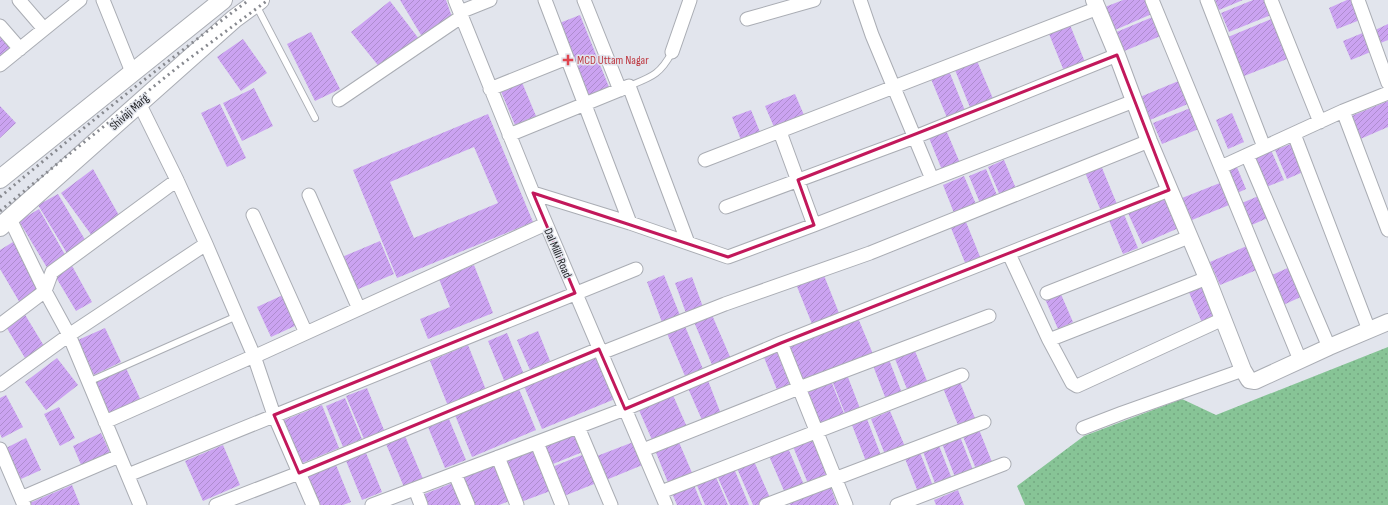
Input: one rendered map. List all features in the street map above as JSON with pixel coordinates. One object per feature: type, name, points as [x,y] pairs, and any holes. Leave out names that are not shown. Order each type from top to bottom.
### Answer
[{"type":"main road","points":[[0,179],[223,0]]},
{"type":"main road","name":"Shivaji Marg","points":[[5,223],[256,1]]},
{"type":"street","points":[[19,0],[44,29]]},
{"type":"street","points":[[103,0],[132,72]]},
{"type":"street","name":"Dal Milli Road","points":[[455,0],[533,193],[543,225],[575,293],[666,505]]},
{"type":"street","points":[[339,100],[461,15],[490,0]]},
{"type":"street","points":[[544,0],[630,224]]},
{"type":"street","points":[[584,0],[625,88],[688,243]]},
{"type":"street","points":[[672,52],[690,0]]},
{"type":"street","points":[[747,19],[814,0]]},
{"type":"street","points":[[860,0],[893,88],[932,180]]},
{"type":"street","points":[[1152,0],[1300,360]]},
{"type":"street","points":[[1208,0],[1264,147]]},
{"type":"street","points":[[1271,0],[1320,122]]},
{"type":"street","points":[[1358,0],[1388,83]]},
{"type":"street","points":[[0,65],[44,29],[72,2]]},
{"type":"street","points":[[706,160],[893,88],[1096,4],[1149,141],[1243,370],[1249,380],[1255,381],[1388,322]]},
{"type":"street","points":[[0,26],[20,49]]},
{"type":"street","points":[[726,207],[914,137],[1117,55]]},
{"type":"street","points":[[490,89],[567,58]]},
{"type":"street","points":[[509,135],[625,88]]},
{"type":"street","points":[[1221,167],[1388,92]]},
{"type":"street","points":[[533,193],[728,257],[932,180],[1134,101]]},
{"type":"street","points":[[139,103],[177,180],[237,316],[257,355],[274,415],[313,505]]},
{"type":"street","points":[[1344,111],[1388,230]]},
{"type":"street","points":[[780,132],[814,225]]},
{"type":"street","points":[[1294,134],[1369,330]]},
{"type":"street","points":[[216,505],[600,351],[725,304],[870,253],[1149,141]]},
{"type":"street","points":[[1248,155],[1329,347]]},
{"type":"street","points":[[0,325],[45,291],[52,272],[177,180]]},
{"type":"street","points":[[372,505],[625,409],[781,343],[1170,190]]},
{"type":"street","points":[[309,195],[359,309]]},
{"type":"street","points":[[253,215],[306,333]]},
{"type":"street","points":[[5,223],[69,335],[140,505]]},
{"type":"street","points":[[105,422],[306,333],[543,225]]},
{"type":"street","points":[[1047,293],[1189,237]]},
{"type":"street","points":[[0,385],[69,335],[206,244]]},
{"type":"street","points":[[1009,254],[1049,340],[1072,383],[1077,386],[1223,319]]},
{"type":"street","points":[[128,475],[636,269]]},
{"type":"street","points":[[1049,340],[1206,278]]},
{"type":"street","points":[[643,450],[799,388],[989,316]]},
{"type":"street","points":[[781,343],[846,505]]},
{"type":"street","points":[[1083,428],[1243,370]]},
{"type":"street","points":[[661,492],[962,375]]},
{"type":"street","points":[[766,505],[984,422]]},
{"type":"street","points":[[578,427],[611,505]]},
{"type":"street","points":[[537,443],[562,505]]},
{"type":"street","points":[[0,448],[23,501],[119,456]]},
{"type":"street","points":[[498,458],[517,505]]},
{"type":"street","points":[[897,505],[1004,464]]},
{"type":"street","points":[[455,474],[468,505]]},
{"type":"street","points":[[414,489],[421,505]]},
{"type":"lane","points":[[256,1],[315,118]]},
{"type":"lane","points":[[625,88],[650,78],[657,73],[672,52]]},
{"type":"lane","points":[[88,382],[237,316]]},
{"type":"highlighted area","points":[[1117,55],[1169,190],[781,343],[625,409],[599,349],[299,473],[274,415],[575,293],[533,193],[728,257],[814,225],[798,180]]},
{"type":"green space","points":[[1388,347],[1388,505],[1025,505],[1017,486],[1084,436],[1182,399],[1216,415]]},
{"type":"building","points":[[400,0],[446,0],[452,17],[421,35]]},
{"type":"building","points":[[1123,0],[1148,0],[1154,13],[1115,30],[1105,7]]},
{"type":"building","points":[[1215,0],[1243,0],[1219,10]]},
{"type":"building","points":[[1253,0],[1265,0],[1271,15],[1229,32],[1221,13]]},
{"type":"building","points":[[1347,0],[1351,0],[1360,20],[1337,29],[1329,8]]},
{"type":"building","points":[[390,1],[419,39],[381,69],[351,32]]},
{"type":"building","points":[[580,15],[609,87],[586,96],[557,24]]},
{"type":"building","points":[[1155,16],[1163,35],[1122,52],[1114,33]]},
{"type":"building","points":[[1276,17],[1292,57],[1244,76],[1228,37]]},
{"type":"building","points":[[1068,20],[1087,67],[1066,76],[1047,29]]},
{"type":"building","points":[[1388,24],[1388,40],[1378,44],[1373,31]]},
{"type":"building","points":[[311,32],[340,89],[315,101],[287,44]]},
{"type":"building","points":[[1365,32],[1373,51],[1351,60],[1343,41]]},
{"type":"building","points":[[0,33],[13,48],[0,60]]},
{"type":"building","points":[[243,39],[267,73],[241,91],[217,57]]},
{"type":"building","points":[[977,61],[994,101],[971,110],[955,70]]},
{"type":"building","points":[[949,71],[966,113],[948,120],[931,79]]},
{"type":"building","points":[[521,80],[536,116],[515,125],[500,89]]},
{"type":"building","points":[[1181,80],[1190,103],[1150,120],[1140,97]]},
{"type":"building","points":[[254,88],[273,126],[242,141],[223,103]]},
{"type":"building","points":[[795,94],[804,115],[774,127],[765,106]]},
{"type":"building","points":[[1388,101],[1388,127],[1358,140],[1349,117]]},
{"type":"building","points":[[220,104],[246,158],[227,167],[201,113]]},
{"type":"building","points":[[0,106],[16,123],[0,138]]},
{"type":"building","points":[[1193,107],[1201,128],[1162,144],[1153,123]]},
{"type":"building","points":[[751,110],[762,137],[743,145],[732,117]]},
{"type":"building","points":[[1232,113],[1244,142],[1228,149],[1216,120]]},
{"type":"building","points":[[488,114],[533,222],[397,278],[353,170]],"holes":[[[474,147],[498,203],[414,238],[390,182]]]},
{"type":"building","points":[[946,130],[960,163],[942,170],[929,138]]},
{"type":"building","points":[[1291,144],[1303,172],[1287,179],[1275,150]]},
{"type":"building","points":[[1271,150],[1284,180],[1266,187],[1254,157]]},
{"type":"building","points":[[1004,160],[1017,191],[1001,198],[988,167]]},
{"type":"building","points":[[1100,163],[1119,209],[1103,216],[1084,170]]},
{"type":"building","points":[[1236,165],[1246,189],[1235,194],[1224,169]]},
{"type":"building","points":[[93,169],[121,219],[95,240],[61,193]]},
{"type":"building","points":[[986,169],[999,200],[982,208],[969,176]]},
{"type":"building","points":[[964,176],[978,209],[956,218],[943,185]]},
{"type":"building","points":[[1225,181],[1234,203],[1192,220],[1182,198]]},
{"type":"building","points":[[58,194],[87,243],[68,255],[38,205]]},
{"type":"building","points":[[1167,194],[1181,227],[1142,244],[1127,211]]},
{"type":"building","points":[[1261,195],[1270,217],[1247,227],[1237,205]]},
{"type":"building","points":[[39,209],[68,260],[49,271],[19,221]]},
{"type":"building","points":[[1123,212],[1138,248],[1123,254],[1108,218]]},
{"type":"building","points":[[966,222],[983,264],[968,270],[951,228]]},
{"type":"building","points":[[380,241],[394,274],[356,290],[342,257]]},
{"type":"building","points":[[13,242],[42,290],[20,303],[0,269],[0,250]]},
{"type":"building","points":[[1249,245],[1259,269],[1220,285],[1210,262]]},
{"type":"building","points":[[71,264],[92,302],[76,311],[54,274]]},
{"type":"building","points":[[474,265],[493,313],[428,339],[420,319],[450,307],[439,279]]},
{"type":"building","points":[[1292,266],[1305,295],[1281,306],[1268,277]]},
{"type":"building","points":[[823,273],[839,313],[812,324],[796,284]]},
{"type":"building","points":[[664,275],[681,318],[663,325],[647,282]]},
{"type":"building","points":[[692,277],[703,307],[686,313],[675,283]]},
{"type":"building","points":[[1203,284],[1217,319],[1203,325],[1188,290]]},
{"type":"building","points":[[1060,292],[1073,322],[1058,329],[1045,299]]},
{"type":"building","points":[[283,295],[297,325],[271,337],[257,307]]},
{"type":"building","points":[[24,313],[44,346],[25,358],[5,325]]},
{"type":"building","points":[[712,315],[731,359],[713,367],[694,322]]},
{"type":"building","points":[[858,318],[873,354],[804,383],[789,347]]},
{"type":"building","points":[[684,324],[703,369],[685,376],[666,331]]},
{"type":"building","points":[[105,328],[121,362],[94,375],[78,340]]},
{"type":"building","points":[[538,331],[550,361],[530,370],[517,340]]},
{"type":"building","points":[[507,333],[525,377],[506,385],[488,341]]},
{"type":"building","points":[[468,345],[486,390],[448,406],[430,361]]},
{"type":"building","points":[[913,346],[929,386],[909,394],[893,354]]},
{"type":"building","points":[[776,350],[791,387],[778,392],[763,355]]},
{"type":"building","points":[[598,356],[615,399],[542,429],[524,386]]},
{"type":"building","points":[[888,357],[903,396],[887,402],[872,363]]},
{"type":"building","points":[[57,358],[78,385],[46,410],[25,382]]},
{"type":"building","points":[[126,368],[142,403],[108,419],[92,383]]},
{"type":"building","points":[[846,372],[861,411],[846,416],[831,378]]},
{"type":"building","points":[[707,378],[721,414],[702,420],[687,386]]},
{"type":"building","points":[[831,381],[845,416],[819,427],[804,391]]},
{"type":"building","points":[[960,382],[977,423],[960,430],[943,388]]},
{"type":"building","points":[[367,388],[384,430],[364,439],[346,396]]},
{"type":"building","points":[[519,389],[536,430],[472,457],[455,415]]},
{"type":"building","points":[[672,393],[687,427],[653,442],[638,408]]},
{"type":"building","points":[[6,395],[23,427],[2,438],[0,434],[0,398]]},
{"type":"building","points":[[345,398],[362,439],[343,447],[326,406]]},
{"type":"building","points":[[322,405],[339,448],[300,464],[282,421]]},
{"type":"building","points":[[59,407],[75,438],[60,446],[44,414]]},
{"type":"building","points":[[890,411],[906,449],[886,457],[871,419]]},
{"type":"building","points":[[449,419],[466,460],[445,468],[428,427]]},
{"type":"building","points":[[867,419],[882,458],[867,464],[852,425]]},
{"type":"building","points":[[978,427],[992,462],[976,469],[962,434]]},
{"type":"building","points":[[101,433],[111,455],[82,467],[73,446]]},
{"type":"building","points":[[578,433],[585,451],[548,466],[541,448]]},
{"type":"building","points":[[959,434],[973,470],[955,477],[941,441]]},
{"type":"building","points":[[405,436],[423,479],[404,487],[386,444]]},
{"type":"building","points":[[812,437],[828,478],[809,486],[792,444]]},
{"type":"building","points":[[26,438],[41,470],[21,479],[6,448]]},
{"type":"building","points":[[678,440],[693,475],[669,485],[655,450]]},
{"type":"building","points":[[636,441],[645,464],[606,480],[597,456]]},
{"type":"building","points":[[938,443],[952,479],[936,486],[922,449]]},
{"type":"building","points":[[223,445],[240,485],[203,501],[185,461]]},
{"type":"building","points":[[364,448],[382,492],[362,500],[344,456]]},
{"type":"building","points":[[788,448],[804,485],[785,493],[769,456]]},
{"type":"building","points":[[536,449],[553,490],[518,503],[502,462]]},
{"type":"building","points":[[919,450],[933,486],[918,492],[904,456]]},
{"type":"building","points":[[587,453],[599,482],[564,496],[552,467]]},
{"type":"building","points":[[753,459],[771,500],[760,505],[753,505],[736,466]]},
{"type":"building","points":[[334,460],[351,502],[343,505],[317,505],[304,472]]},
{"type":"building","points":[[497,464],[512,500],[499,505],[474,505],[463,478]]},
{"type":"building","points":[[733,466],[749,505],[730,505],[716,473]]},
{"type":"building","points":[[715,475],[728,505],[705,505],[696,483]]},
{"type":"building","points":[[455,482],[464,505],[426,505],[422,495]]},
{"type":"building","points":[[72,485],[80,505],[25,505]]},
{"type":"building","points":[[694,485],[702,505],[677,505],[672,493]]},
{"type":"building","points":[[830,485],[837,505],[790,505],[788,500]]},
{"type":"building","points":[[958,490],[964,505],[936,505],[934,500]]},
{"type":"railway","points":[[0,197],[61,146],[249,0]]},
{"type":"railway","points":[[0,211],[178,67],[268,0]]},
{"type":"place","name":"MCD Uttam Nagar","points":[[568,60]]}]
